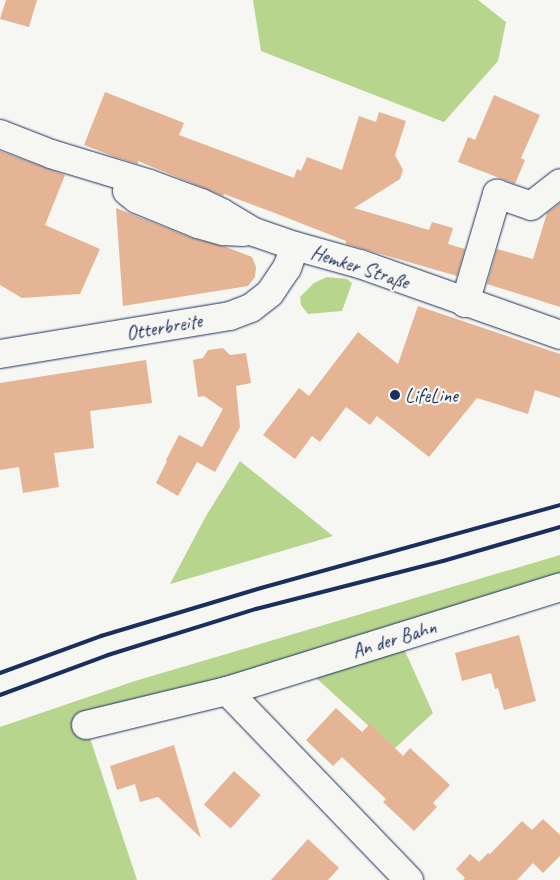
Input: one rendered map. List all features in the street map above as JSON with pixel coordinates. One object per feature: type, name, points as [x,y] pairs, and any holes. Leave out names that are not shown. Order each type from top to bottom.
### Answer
[{"type":"street","name":"Hemker Straße","points":[[0,115],[31,127],[69,160]]},
{"type":"street","name":"Hemker Straße","points":[[0,134],[69,160],[150,184],[201,203],[222,212],[254,232],[295,246],[360,264],[465,303],[560,335]]},
{"type":"street","points":[[465,303],[497,194],[531,206],[560,183]]},
{"type":"street","name":"Otterbreite","points":[[0,354],[230,316],[251,308],[270,293],[287,268],[295,246]]},
{"type":"street","name":"An der Bahn","points":[[86,725],[227,691],[560,587]]},
{"type":"street","points":[[227,691],[405,879]]},
{"type":"green space","points":[[253,0],[478,0],[506,22],[498,61],[444,122],[261,51]]},
{"type":"green space","points":[[327,277],[347,279],[352,283],[342,311],[308,314],[301,305],[300,297],[314,283]]},
{"type":"green space","points":[[240,461],[333,536],[170,584],[206,516]]},
{"type":"green space","points":[[560,555],[560,587],[399,638],[433,713],[394,749],[304,667],[86,726],[137,880],[0,880],[0,727],[135,681]]},
{"type":"building","points":[[6,0],[37,0],[29,27],[0,19]]},
{"type":"building","points":[[105,92],[184,123],[179,135],[294,178],[297,169],[301,171],[307,157],[342,170],[359,116],[376,122],[379,112],[406,121],[395,155],[403,170],[400,179],[354,208],[429,230],[432,222],[453,228],[448,244],[465,249],[457,276],[346,244],[346,241],[224,194],[223,196],[138,161],[138,164],[84,145]]},
{"type":"building","points":[[494,95],[540,115],[521,158],[525,160],[515,184],[458,162],[468,137],[475,140]]},
{"type":"building","points":[[0,151],[65,175],[45,225],[100,249],[80,294],[22,298],[0,285]]},
{"type":"building","points":[[560,203],[560,307],[487,284],[497,249],[533,259],[547,213]]},
{"type":"building","points":[[116,208],[192,238],[226,247],[252,257],[256,267],[255,277],[248,286],[123,306]]},
{"type":"building","points":[[418,306],[560,354],[560,398],[535,390],[528,414],[477,398],[429,457],[377,416],[370,425],[346,407],[320,442],[312,436],[295,459],[263,435],[299,388],[309,396],[358,332],[398,364]]},
{"type":"building","points":[[223,348],[230,355],[246,353],[251,383],[236,386],[240,427],[215,472],[197,462],[178,496],[156,483],[166,460],[179,435],[202,447],[223,409],[204,396],[198,397],[193,360],[203,358],[208,350]]},
{"type":"building","points":[[146,360],[152,403],[90,411],[94,448],[54,453],[59,487],[23,493],[19,467],[0,470],[0,383]]},
{"type":"building","points":[[519,635],[536,701],[504,710],[498,688],[495,689],[491,673],[462,681],[455,653]]},
{"type":"building","points":[[336,708],[362,732],[370,724],[403,756],[410,748],[450,785],[433,803],[437,807],[414,831],[383,802],[386,799],[342,757],[333,766],[306,740]]},
{"type":"building","points":[[174,745],[201,838],[158,797],[140,802],[135,784],[117,790],[110,766]]},
{"type":"building","points":[[234,771],[261,795],[231,829],[204,804]]},
{"type":"building","points":[[543,819],[560,835],[560,856],[543,873],[533,863],[517,880],[463,880],[465,878],[456,869],[470,854],[479,862],[488,853],[490,854],[522,821],[532,830]]},
{"type":"building","points":[[308,839],[339,868],[328,880],[271,880]]},
{"type":"railway","points":[[0,673],[101,636],[261,588],[560,505]]},
{"type":"railway","points":[[0,695],[108,655],[256,609],[443,561],[560,527]]},
{"type":"place","name":"LifeLine","points":[[395,395]]}]
